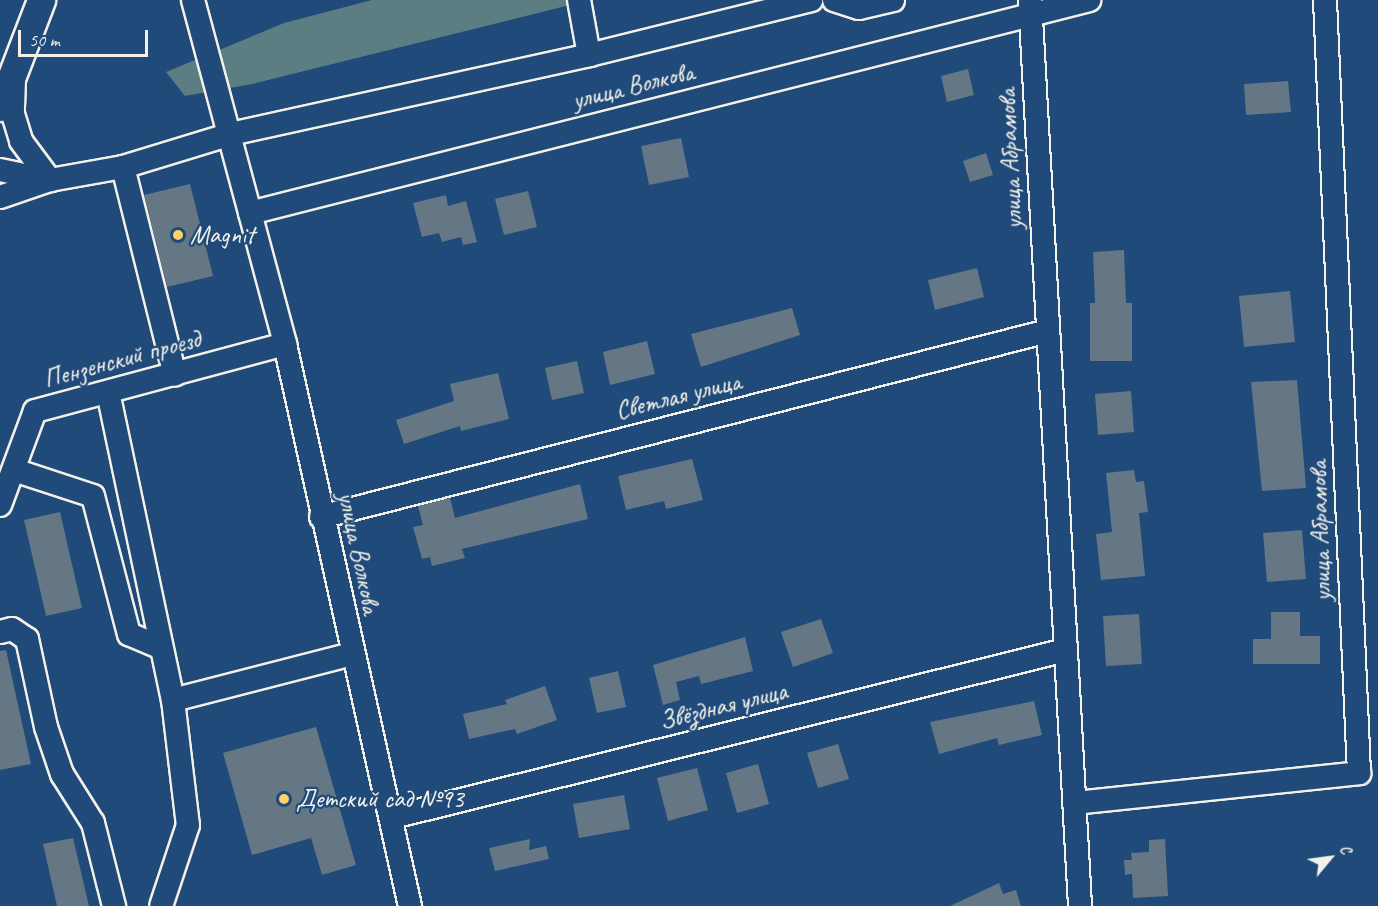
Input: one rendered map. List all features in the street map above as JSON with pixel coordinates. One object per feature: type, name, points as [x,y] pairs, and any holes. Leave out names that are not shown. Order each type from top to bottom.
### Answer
[{"type":"main road","points":[[0,106],[41,0]]},
{"type":"street","name":"улица Волкова","points":[[193,0],[231,134],[285,344],[352,654],[393,817],[410,906]]},
{"type":"street","points":[[579,0],[589,55]]},
{"type":"street","points":[[0,197],[50,180],[123,167],[231,134],[589,55],[811,0]]},
{"type":"street","points":[[834,0],[859,8],[893,0]]},
{"type":"street","points":[[1030,7],[1089,0]]},
{"type":"street","name":"улица Абрамова","points":[[1074,803],[1359,773],[1325,0]]},
{"type":"street","name":"улица Волкова","points":[[250,213],[1030,7]]},
{"type":"street","name":"улица Абрамова","points":[[1030,7],[1080,906]]},
{"type":"street","points":[[14,69],[13,114],[21,141],[50,180]]},
{"type":"street","points":[[123,167],[175,375]]},
{"type":"street","points":[[0,170],[50,180]]},
{"type":"street","name":"Светлая улица","points":[[321,517],[1048,331]]},
{"type":"street","name":"Пензенский проезд","points":[[0,505],[35,411],[285,344]]},
{"type":"street","points":[[108,392],[173,700],[188,825],[162,906]]},
{"type":"street","points":[[14,470],[93,496],[129,633],[160,647]]},
{"type":"street","points":[[0,632],[12,629],[27,639],[46,727],[62,774],[93,823],[114,906]]},
{"type":"street","name":"Звёздная улица","points":[[393,817],[1066,650]]},
{"type":"street","points":[[173,700],[352,654]]},
{"type":"green space","points":[[372,0],[590,0],[252,84],[185,96],[166,72],[284,23]]},
{"type":"building","points":[[968,69],[974,95],[947,102],[941,76]]},
{"type":"building","points":[[1288,81],[1291,112],[1246,115],[1244,84]]},
{"type":"building","points":[[681,138],[689,177],[649,185],[641,146]]},
{"type":"building","points":[[986,153],[993,175],[970,182],[963,161]]},
{"type":"building","points":[[190,184],[213,276],[167,287],[144,195]]},
{"type":"building","points":[[528,191],[537,227],[504,235],[495,199]]},
{"type":"building","points":[[446,195],[448,206],[466,201],[477,242],[463,245],[461,237],[442,242],[439,233],[422,237],[413,203]]},
{"type":"building","points":[[1124,250],[1126,303],[1132,303],[1132,361],[1090,361],[1090,303],[1095,303],[1093,252]]},
{"type":"building","points":[[977,268],[984,297],[935,310],[928,280]]},
{"type":"building","points":[[1290,291],[1295,342],[1244,347],[1239,296]]},
{"type":"building","points":[[792,308],[800,335],[701,367],[691,334]]},
{"type":"building","points":[[647,341],[655,374],[610,385],[603,352]]},
{"type":"building","points":[[577,361],[584,393],[552,400],[545,368]]},
{"type":"building","points":[[498,373],[509,419],[461,431],[460,426],[404,444],[396,420],[454,401],[450,384]]},
{"type":"building","points":[[1297,380],[1306,488],[1262,491],[1251,382]]},
{"type":"building","points":[[1131,391],[1134,432],[1098,435],[1095,394]]},
{"type":"building","points":[[692,459],[703,500],[666,509],[664,501],[626,510],[618,476]]},
{"type":"building","points":[[1134,470],[1136,482],[1144,481],[1148,512],[1139,513],[1145,576],[1101,580],[1096,534],[1112,532],[1106,473]]},
{"type":"building","points":[[580,484],[588,519],[462,549],[465,558],[432,566],[430,557],[422,559],[413,527],[423,525],[418,506],[450,498],[455,518]]},
{"type":"building","points":[[60,512],[82,608],[46,616],[24,520]]},
{"type":"building","points":[[1302,530],[1306,579],[1267,582],[1263,533]]},
{"type":"building","points":[[1271,612],[1300,612],[1300,636],[1320,636],[1320,664],[1253,664],[1253,639],[1271,639]]},
{"type":"building","points":[[1139,614],[1142,664],[1106,666],[1103,616]]},
{"type":"building","points":[[821,619],[833,653],[793,667],[781,632]]},
{"type":"building","points":[[745,637],[753,671],[701,684],[699,676],[676,682],[680,700],[663,705],[653,665]]},
{"type":"building","points":[[6,650],[31,764],[0,770],[0,651]]},
{"type":"building","points":[[618,671],[626,707],[597,713],[589,678]]},
{"type":"building","points":[[545,686],[557,720],[517,734],[515,729],[469,739],[463,714],[507,704],[505,700]]},
{"type":"building","points":[[1034,701],[1042,735],[999,745],[997,738],[939,754],[930,722]]},
{"type":"building","points":[[316,727],[356,865],[322,875],[311,838],[252,855],[223,753]]},
{"type":"building","points":[[838,744],[849,779],[818,788],[807,753]]},
{"type":"building","points":[[758,764],[769,804],[737,813],[726,773]]},
{"type":"building","points":[[697,768],[708,810],[668,821],[657,778]]},
{"type":"building","points":[[624,795],[630,829],[579,838],[573,804]]},
{"type":"building","points":[[73,838],[89,906],[57,906],[43,844]]},
{"type":"building","points":[[530,839],[529,850],[546,846],[549,859],[495,871],[489,848]]},
{"type":"building","points":[[1165,839],[1168,896],[1133,898],[1132,874],[1125,875],[1124,860],[1132,860],[1131,853],[1149,852],[1149,840]]},
{"type":"building","points":[[999,883],[1003,894],[1016,890],[1021,906],[950,906]]},
{"type":"place","name":"Magnit","points":[[178,235]]},
{"type":"place","name":"Детский сад №93","points":[[284,799]]}]
